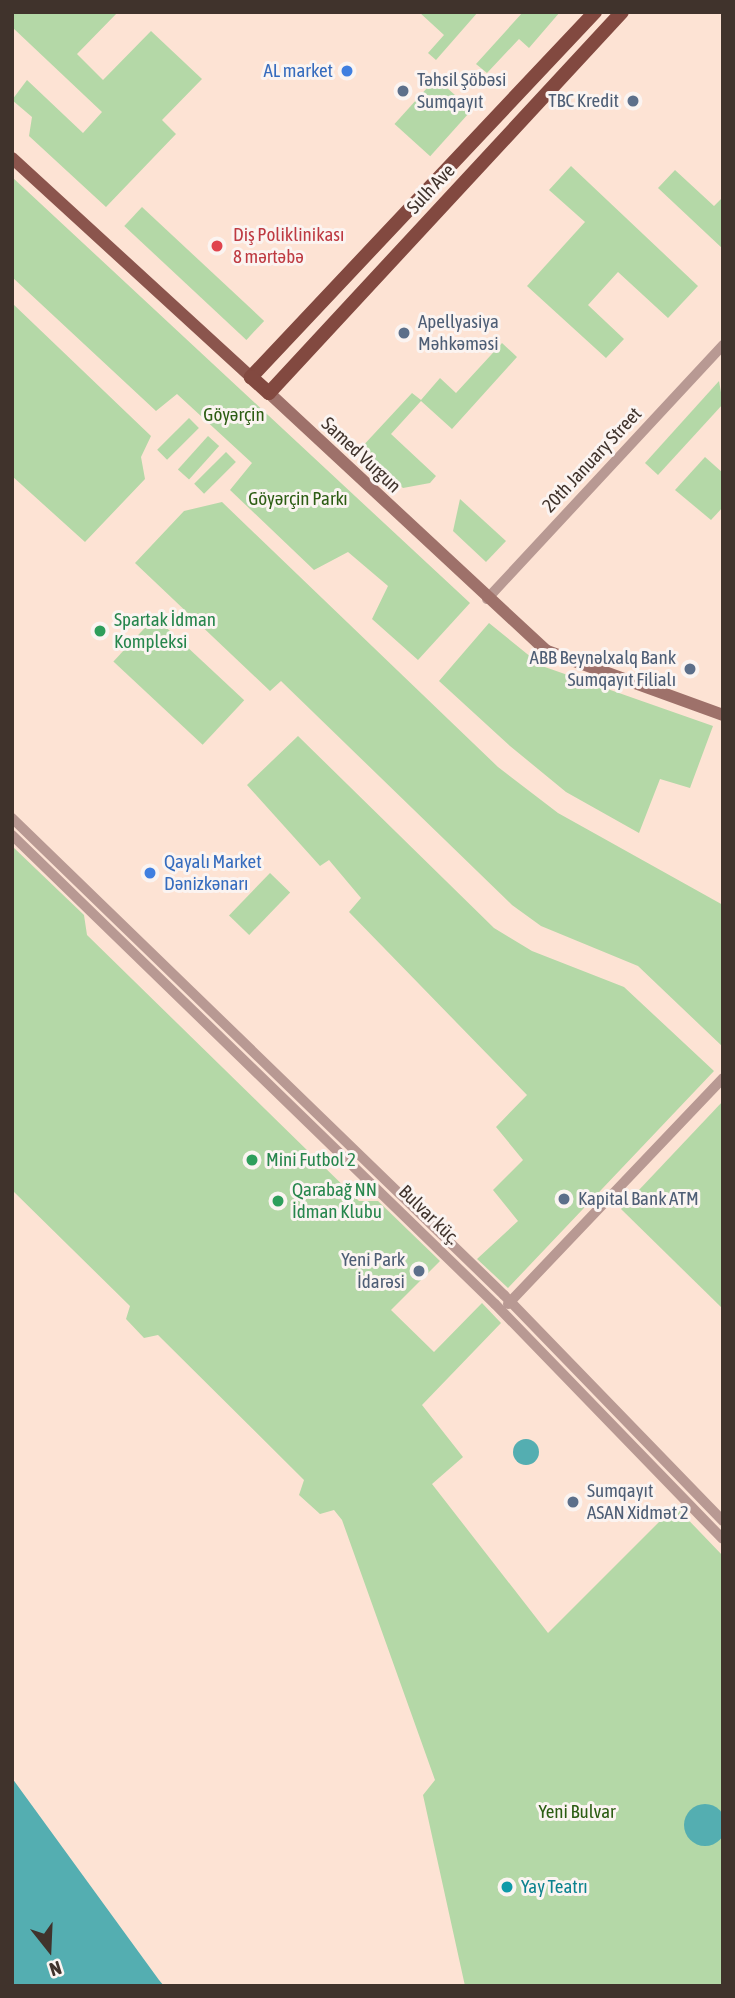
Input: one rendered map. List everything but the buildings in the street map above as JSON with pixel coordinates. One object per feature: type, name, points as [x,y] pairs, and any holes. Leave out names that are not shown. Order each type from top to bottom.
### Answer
[{"type":"highway","name":"Sulh Ave","points":[[251,377],[595,12]]},
{"type":"highway","name":"Sulh Ave","points":[[269,393],[622,12]]},
{"type":"highway","points":[[460,155],[475,169]]},
{"type":"highway","name":"Samed Vurgun","points":[[251,377],[269,393]]},
{"type":"main road","name":"Samed Vurgun","points":[[12,158],[251,377]]},
{"type":"main road","name":"Samed Vurgun","points":[[269,393],[547,652],[723,715]]},
{"type":"street","name":"20th January Street","points":[[487,598],[723,345]]},
{"type":"street","name":"Bulvar küç.","points":[[12,818],[511,1301],[723,1521]]},
{"type":"street","name":"Bulvar küç.","points":[[12,835],[502,1311],[723,1539]]},
{"type":"street","points":[[160,979],[170,970]]},
{"type":"street","points":[[502,1311],[723,1077]]},
{"type":"street","points":[[391,1202],[400,1193]]},
{"type":"green space","points":[[12,12],[118,12],[77,54],[103,80],[151,31],[202,79],[162,120],[176,134],[106,207],[29,136],[32,117],[12,100],[27,80],[83,133],[102,112],[12,27]]},
{"type":"green space","points":[[419,12],[478,12],[436,60],[428,53],[444,35]]},
{"type":"green space","points":[[523,12],[560,12],[529,48],[519,39],[487,73],[476,64]]},
{"type":"green space","points":[[436,78],[472,110],[430,156],[395,124]]},
{"type":"green space","points":[[571,166],[698,286],[668,318],[618,272],[588,305],[624,339],[606,358],[527,286],[585,222],[549,190]]},
{"type":"green space","points":[[675,170],[714,206],[723,197],[723,249],[658,188]]},
{"type":"green space","points":[[12,177],[470,603],[418,660],[372,619],[388,586],[348,552],[314,570],[230,490],[252,463],[177,394],[156,411],[12,277]]},
{"type":"green space","points":[[142,207],[264,321],[246,340],[124,226]]},
{"type":"green space","points":[[12,303],[151,436],[141,457],[145,479],[85,542],[12,476]]},
{"type":"green space","points":[[502,343],[517,357],[452,429],[421,401],[391,434],[436,476],[430,483],[403,488],[360,449],[412,393],[421,400],[440,378],[456,393]]},
{"type":"green space","points":[[719,381],[723,404],[658,475],[645,463]]},
{"type":"green space","points":[[189,418],[199,428],[167,460],[157,450]]},
{"type":"green space","points":[[208,436],[219,446],[189,479],[178,469]]},
{"type":"green space","points":[[226,452],[236,462],[204,494],[194,484]]},
{"type":"green space","points":[[705,457],[723,473],[723,507],[711,520],[675,490]]},
{"type":"green space","points":[[460,499],[506,541],[486,562],[453,531]]},
{"type":"green space","points":[[222,502],[498,767],[558,813],[723,905],[723,1047],[638,966],[541,926],[512,905],[281,681],[270,691],[135,563],[184,511]]},
{"type":"green space","points":[[155,617],[244,700],[203,745],[113,662]]},
{"type":"green space","points":[[489,623],[542,666],[713,726],[690,788],[660,779],[639,833],[566,792],[510,746],[439,681]]},
{"type":"green space","points":[[298,736],[494,928],[532,951],[624,987],[714,1071],[508,1288],[477,1259],[518,1221],[493,1190],[523,1160],[496,1127],[527,1095],[349,912],[361,898],[329,860],[320,866],[247,785]]},
{"type":"green space","name":"Yeni Bulvar","points":[[12,846],[84,915],[87,935],[359,1201],[378,1201],[440,1261],[391,1310],[434,1352],[482,1303],[501,1323],[422,1405],[463,1457],[432,1484],[548,1633],[675,1506],[723,1556],[723,1986],[465,1986],[423,1795],[435,1780],[342,1520],[334,1510],[320,1514],[299,1495],[304,1480],[158,1335],[144,1338],[126,1319],[130,1306],[12,1190]]},
{"type":"green space","points":[[270,873],[290,892],[249,935],[229,915]]},
{"type":"green space","points":[[723,1101],[723,1309],[621,1209]]},
{"type":"water","points":[[526,1439],[535,1443],[539,1452],[535,1461],[526,1465],[517,1461],[513,1452],[517,1443]]},
{"type":"water","points":[[12,1778],[159,1980],[164,1986],[12,1986]]},
{"type":"water","points":[[705,1804],[720,1810],[726,1825],[720,1840],[705,1846],[690,1840],[684,1825],[690,1810]]},
{"type":"place","name":"AL market","points":[[347,71]]},
{"type":"place","name":"Təhsil Şöbəsi Sumqayıt","points":[[403,91]]},
{"type":"place","name":"TBC Kredit","points":[[633,101]]},
{"type":"place","name":"Diş Poliklinikası 8 mərtəbə","points":[[217,246]]},
{"type":"place","name":"Apellyasiya Məhkəməsi","points":[[404,333]]},
{"type":"place","name":"Spartak İdman Kompleksi","points":[[100,631]]},
{"type":"place","name":"ABB Beynəlxalq Bank Sumqayıt Filialı","points":[[690,669]]},
{"type":"place","name":"Qayalı Market Dənizkənarı","points":[[150,873]]},
{"type":"place","name":"Mini Futbol 2","points":[[252,1160]]},
{"type":"place","name":"Kapital Bank ATM","points":[[564,1199]]},
{"type":"place","name":"Qarabağ NN İdman Klubu","points":[[278,1201]]},
{"type":"place","name":"Yeni Park İdarəsi","points":[[419,1271]]},
{"type":"place","name":"Sumqayıt ASAN Xidmət 2","points":[[573,1502]]},
{"type":"place","name":"Yay Teatrı","points":[[507,1887]]},
{"type":"park label","name":"Göyərçin","points":[[234,415]]},
{"type":"park label","name":"Göyərçin Parkı","points":[[298,499]]}]
